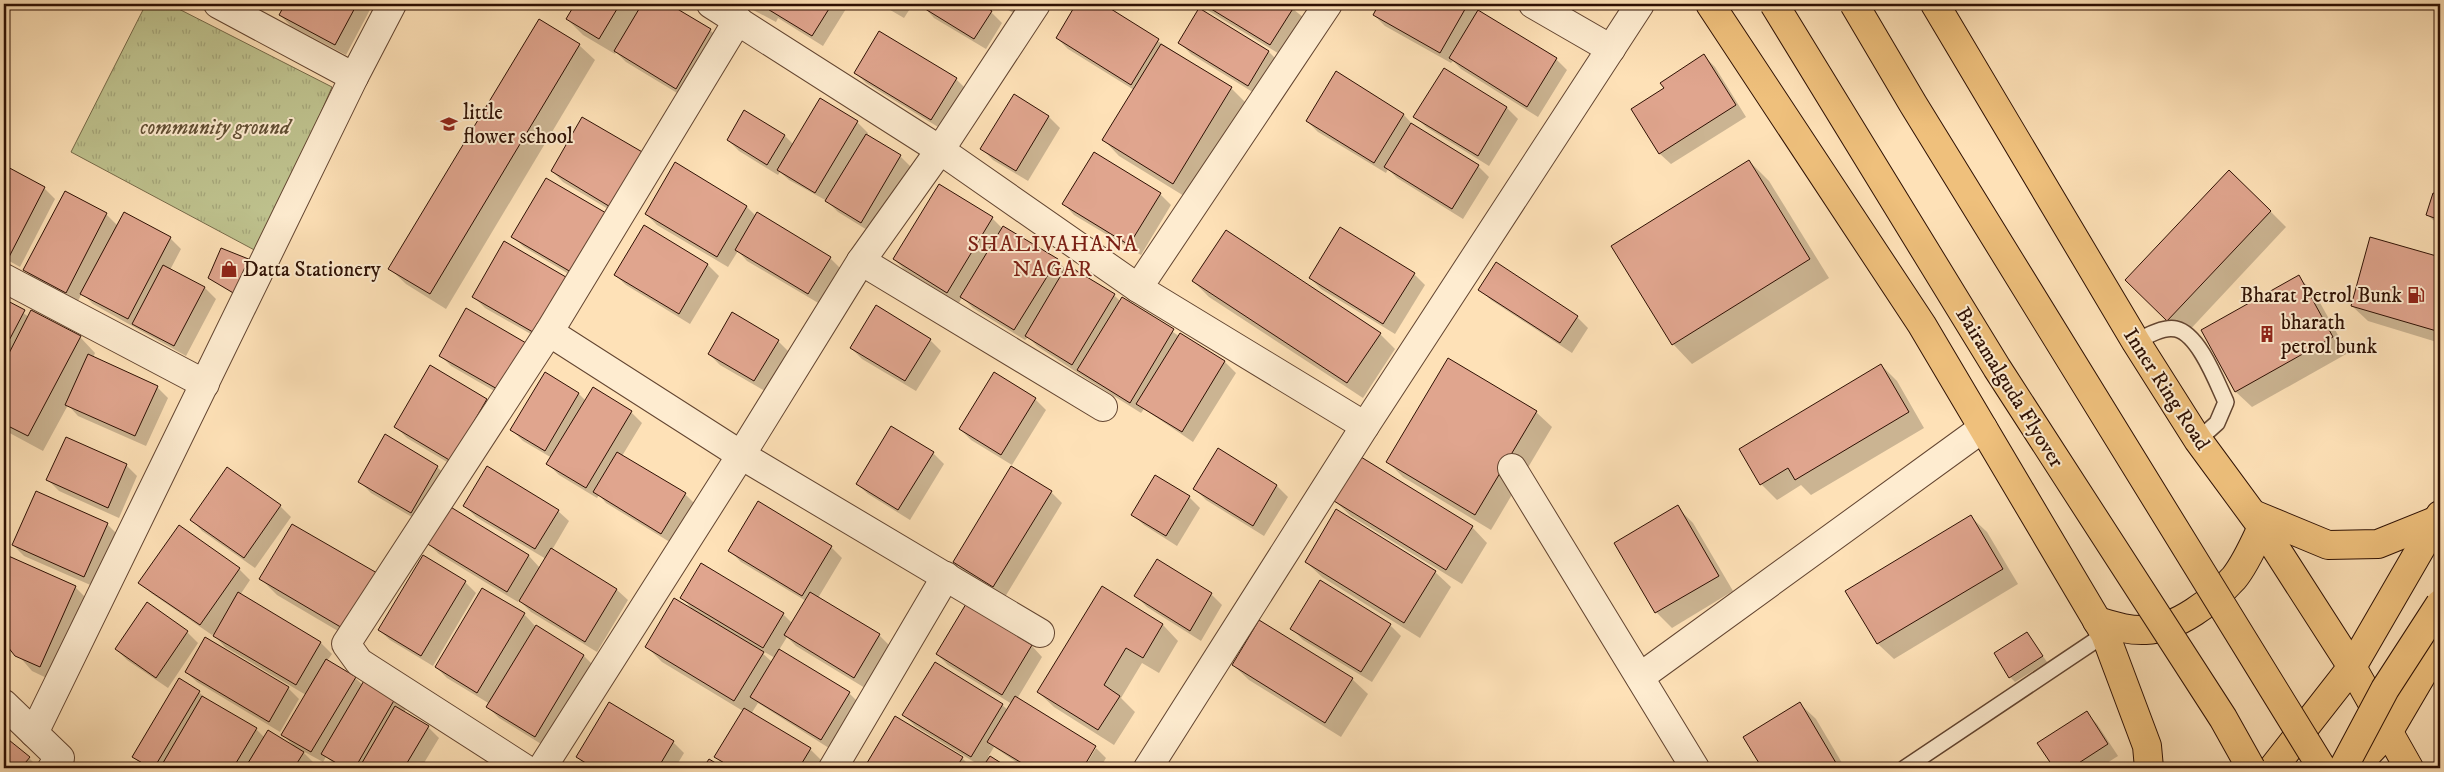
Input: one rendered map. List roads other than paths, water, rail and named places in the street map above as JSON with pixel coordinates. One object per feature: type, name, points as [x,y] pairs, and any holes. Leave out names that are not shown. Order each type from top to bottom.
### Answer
[{"type":"main road","points":[[1710,4],[1922,325],[2101,627],[2147,746],[2149,768]]},
{"type":"main road","name":"Bairamalguda Flyover","points":[[1774,4],[1997,368],[2223,718],[2251,768]]},
{"type":"main road","points":[[1854,4],[1912,104],[2322,768]]},
{"type":"main road","name":"Inner Ring Road","points":[[1935,4],[2136,342],[2198,440],[2258,521],[2352,667],[2409,768]]},
{"type":"main road","points":[[2101,627],[2148,630],[2180,621],[2199,609],[2233,578],[2245,561],[2258,521],[2328,545],[2378,544],[2438,518]]},
{"type":"main road","points":[[2273,768],[2352,667],[2438,518]]},
{"type":"main road","points":[[2343,768],[2385,689],[2440,604]]},
{"type":"main road","points":[[2354,768],[2389,731],[2440,644]]},
{"type":"street","points":[[218,4],[354,77]]},
{"type":"street","points":[[34,733],[354,77],[392,4]]},
{"type":"street","points":[[711,4],[940,150],[1138,288],[1365,426]]},
{"type":"street","points":[[542,768],[742,455],[861,261],[940,150],[1036,4]]},
{"type":"street","points":[[1138,288],[1328,4]]},
{"type":"street","points":[[1533,4],[1612,49]]},
{"type":"street","points":[[1148,768],[1365,426],[1640,4]]},
{"type":"street","points":[[524,768],[359,662],[346,644],[549,332],[738,20]]},
{"type":"street","points":[[861,261],[1103,407]]},
{"type":"street","points":[[4,278],[205,384]]},
{"type":"street","points":[[549,332],[742,455],[1040,633]]},
{"type":"street","points":[[1640,677],[1983,428]]},
{"type":"street","points":[[1512,468],[1695,768]]},
{"type":"street","points":[[833,768],[946,576]]},
{"type":"street","points":[[4,704],[63,765]]},
{"type":"lane","points":[[2136,342],[2151,333],[2176,328],[2191,336],[2226,402],[2217,423],[2198,440]]},
{"type":"lane","points":[[1906,768],[2101,627]]},
{"type":"place","name":"little flower school","points":[[449,124]]},
{"type":"place","name":"Datta Stationery","points":[[229,269]]},
{"type":"place","name":"Bharat Petrol Bunk","points":[[2416,295]]},
{"type":"place","name":"bharath petrol bunk","points":[[2267,334]]},
{"type":"district","name":"SHALIVAHANA NAGAR","points":[[1053,256]]},
{"type":"park label","name":"community ground","points":[[215,127]]}]
